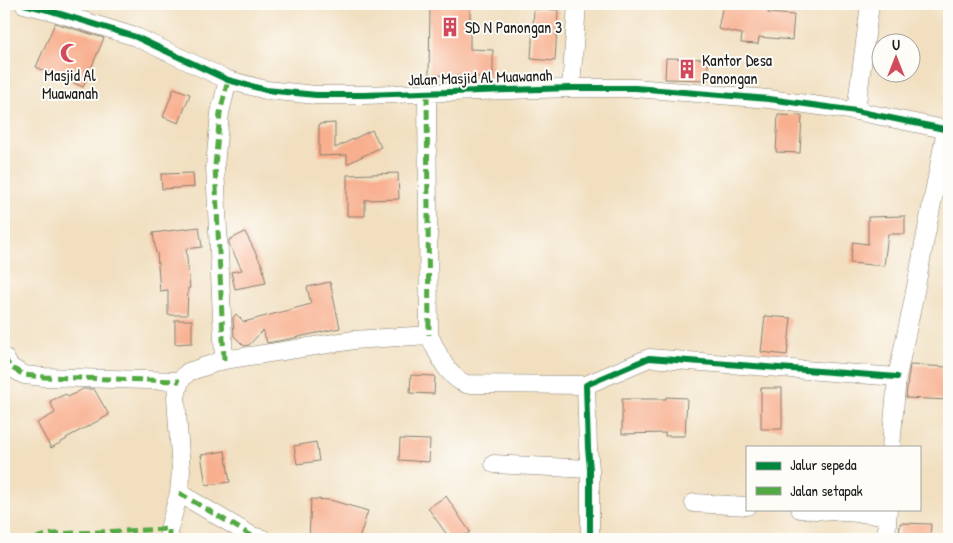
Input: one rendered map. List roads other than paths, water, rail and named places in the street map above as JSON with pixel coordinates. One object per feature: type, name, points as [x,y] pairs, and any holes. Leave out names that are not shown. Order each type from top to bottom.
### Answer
[{"type":"street","name":"Jalan Masjid Al Muawanah","points":[[24,4],[136,37],[228,80],[266,90],[316,95],[635,88],[769,99],[856,111],[948,130]]},
{"type":"street","points":[[572,88],[577,4]]},
{"type":"street","points":[[856,111],[870,4]]},
{"type":"street","points":[[224,360],[215,166],[220,113],[228,80]]},
{"type":"street","points":[[427,94],[429,335],[444,366],[459,382],[466,384],[586,385],[649,358],[897,377]]},
{"type":"street","points":[[892,446],[897,377],[948,130]]},
{"type":"street","points":[[169,539],[169,529],[179,492],[181,471],[176,397],[180,381],[188,372],[224,360],[354,340],[429,335]]},
{"type":"street","points":[[4,357],[10,367],[24,375],[180,381]]},
{"type":"street","points":[[586,385],[590,469],[590,539]]},
{"type":"street","points":[[494,464],[590,469]]},
{"type":"street","points":[[179,492],[252,536],[263,539]]},
{"type":"street","points":[[694,503],[746,506]]},
{"type":"street","points":[[829,510],[887,512],[886,539]]},
{"type":"place","name":"SD N Panongan 3","points":[[450,27]]},
{"type":"place","name":"Masjid Al Muawanah","points":[[70,53]]},
{"type":"place","name":"Kantor Desa Panongan","points":[[687,69]]}]
